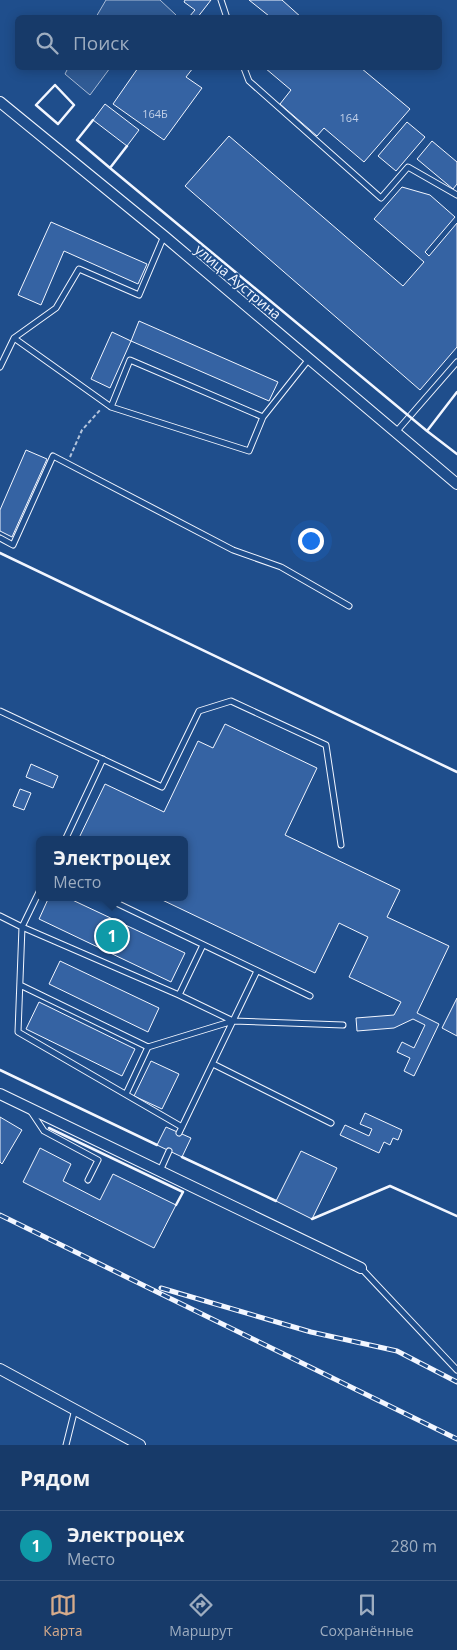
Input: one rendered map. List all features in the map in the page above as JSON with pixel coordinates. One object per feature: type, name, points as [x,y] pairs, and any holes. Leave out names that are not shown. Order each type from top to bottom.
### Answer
[{"type":"street","name":"улица Аустрина","points":[[0,102],[164,236],[457,484]]},
{"type":"street","points":[[0,1094],[360,1268]]},
{"type":"street","points":[[0,1369],[140,1445]]},
{"type":"lane","points":[[221,0],[226,15]]},
{"type":"lane","points":[[245,70],[249,81],[381,198],[408,167],[457,195]]},
{"type":"lane","points":[[0,368],[14,338],[56,308],[78,269],[139,295],[164,236]]},
{"type":"lane","points":[[14,338],[111,407],[249,451],[263,417],[309,359]]},
{"type":"lane","points":[[111,407],[130,360],[263,417]]},
{"type":"lane","points":[[396,433],[457,362]]},
{"type":"lane","points":[[0,538],[14,545],[53,456],[233,550],[281,567],[349,606]]},
{"type":"lane","points":[[0,711],[162,788],[199,711],[231,701],[326,745],[341,845]]},
{"type":"lane","points":[[67,836],[103,760]]},
{"type":"lane","points":[[36,900],[22,927],[18,1032],[182,1127]]},
{"type":"lane","points":[[112,901],[310,996]]},
{"type":"lane","points":[[0,916],[179,995],[233,1021]]},
{"type":"lane","points":[[179,995],[203,945]]},
{"type":"lane","points":[[179,1133],[257,971]]},
{"type":"lane","points":[[20,985],[148,1047],[233,1021],[343,1024]]},
{"type":"lane","points":[[126,1094],[148,1047]]},
{"type":"lane","points":[[213,1064],[331,1123]]},
{"type":"lane","points":[[28,1108],[44,1131],[98,1160],[88,1180]]},
{"type":"lane","points":[[160,1171],[169,1151]]},
{"type":"lane","points":[[360,1268],[457,1370]]},
{"type":"lane","points":[[66,1445],[75,1409]]},
{"type":"path","points":[[67,462],[82,430],[106,404]]},
{"type":"shaded area","points":[[106,0],[160,0],[176,15],[97,15]]},
{"type":"shaded area","points":[[67,70],[109,70],[90,95],[65,74]]},
{"type":"building","points":[[185,0],[211,0],[199,15],[191,15],[195,10],[184,2]]},
{"type":"building","points":[[249,0],[282,0],[299,15],[268,15]]},
{"type":"building","points":[[137,70],[191,70],[186,77],[202,88],[164,140],[113,104]]},
{"type":"building","points":[[267,70],[363,70],[410,109],[364,162],[324,128],[317,136],[280,104],[291,90]]},
{"type":"building","points":[[105,104],[139,130],[127,146],[93,120]]},
{"type":"building","points":[[407,122],[425,137],[396,171],[378,156]]},
{"type":"building","points":[[229,136],[403,286],[424,262],[374,219],[402,187],[430,195],[455,217],[425,252],[429,256],[457,223],[457,347],[420,390],[185,186]]},
{"type":"building","points":[[432,141],[457,162],[457,184],[453,189],[417,159]]},
{"type":"building","points":[[51,222],[147,264],[138,284],[64,251],[41,305],[18,295]]},
{"type":"building","points":[[139,321],[278,382],[269,401],[131,341]]},
{"type":"building","points":[[112,332],[131,341],[110,388],[91,379]]},
{"type":"building","points":[[26,450],[47,459],[12,537],[0,531],[0,510]]},
{"type":"building","points":[[225,724],[317,768],[285,835],[400,890],[387,917],[449,946],[417,1013],[439,1024],[414,1076],[404,1071],[410,1058],[397,1052],[402,1042],[414,1048],[425,1025],[413,1019],[394,1028],[357,1031],[356,1018],[394,1015],[401,1002],[349,977],[368,937],[339,923],[315,973],[164,901],[188,901],[188,836],[80,836],[105,784],[164,812],[198,741],[213,748]]},
{"type":"building","points":[[31,764],[58,776],[53,788],[26,777]]},
{"type":"building","points":[[20,789],[31,793],[24,810],[13,806]]},
{"type":"building","points":[[47,901],[74,901],[185,953],[171,982],[39,919]]},
{"type":"building","points":[[60,961],[159,1008],[148,1032],[49,984]]},
{"type":"building","points":[[457,998],[457,1036],[442,1028]]},
{"type":"building","points":[[39,1002],[135,1049],[122,1076],[26,1029]]},
{"type":"building","points":[[151,1061],[179,1074],[162,1109],[134,1096]]},
{"type":"building","points":[[365,1113],[402,1130],[398,1140],[393,1138],[390,1145],[384,1142],[379,1153],[340,1135],[345,1125],[369,1136],[372,1129],[360,1124]]},
{"type":"building","points":[[0,1117],[22,1130],[2,1164],[0,1162]]},
{"type":"building","points":[[166,1127],[191,1138],[182,1157],[157,1145]]},
{"type":"building","points":[[40,1148],[71,1164],[63,1181],[100,1200],[113,1174],[176,1205],[154,1248],[23,1182]]},
{"type":"building","points":[[301,1151],[337,1168],[312,1219],[276,1201]]},
{"type":"railway","points":[[0,1215],[457,1439]]},
{"type":"railway","points":[[161,1288],[311,1332],[397,1351],[457,1382]]},
{"type":"wall","points":[[55,85],[74,105],[58,124],[36,105],[55,85]]},
{"type":"wall","points":[[93,120],[77,140],[110,168]]},
{"type":"wall","points":[[127,146],[110,168],[427,431],[457,392]]},
{"type":"wall","points":[[427,431],[457,454]]},
{"type":"wall","points":[[0,553],[457,772]]},
{"type":"wall","points":[[0,1070],[157,1145]]},
{"type":"wall","points":[[49,1128],[183,1192],[176,1205]]},
{"type":"wall","points":[[182,1157],[276,1201]]},
{"type":"wall","points":[[312,1219],[390,1186],[457,1216]]},
{"type":"place","name":"Электроцех","points":[[112,936]]}]
